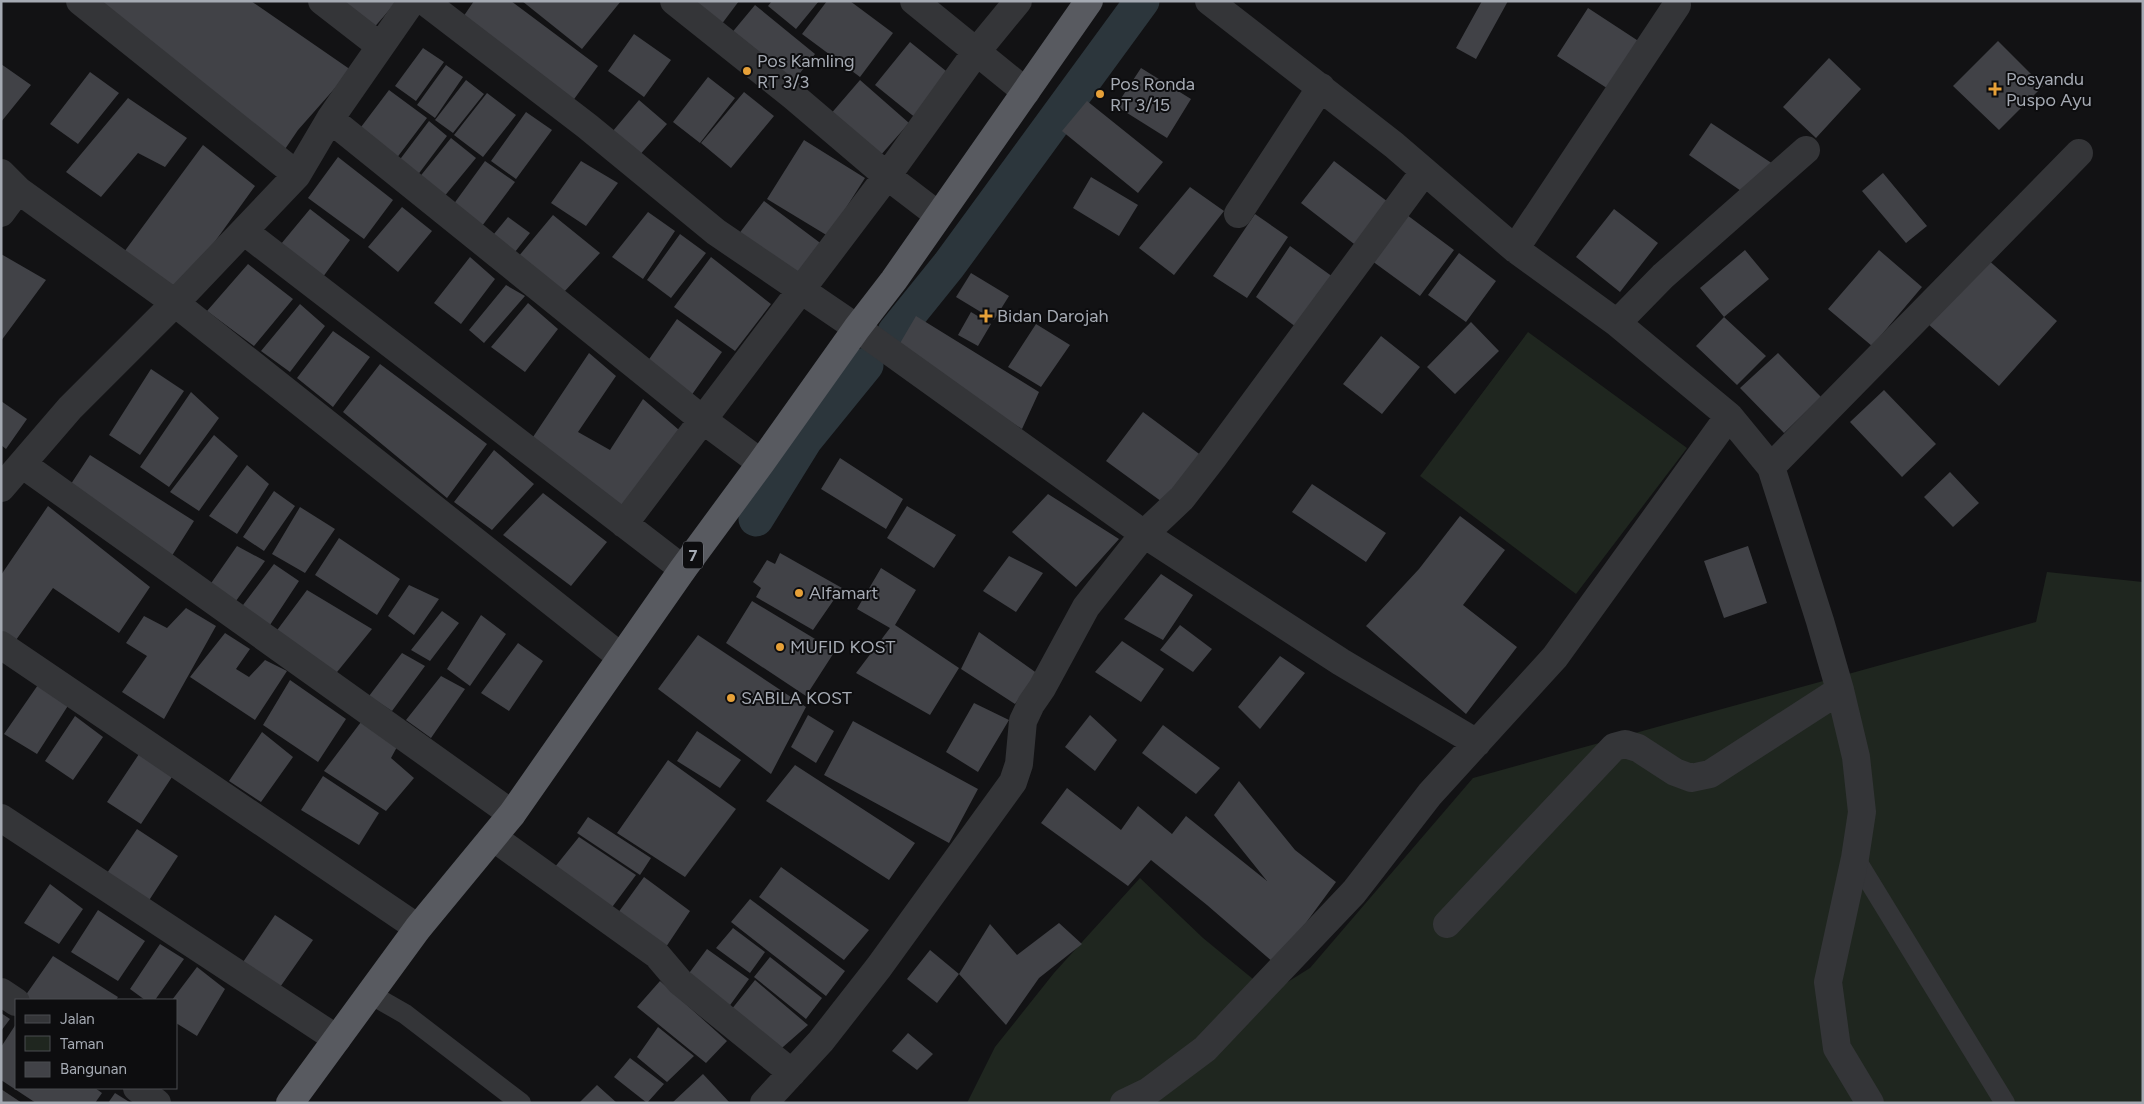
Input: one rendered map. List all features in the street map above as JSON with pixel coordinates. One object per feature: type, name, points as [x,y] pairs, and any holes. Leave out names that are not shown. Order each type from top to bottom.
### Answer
[{"type":"highway","name":"7","points":[[290,1103],[418,928],[512,814],[683,569],[857,328],[894,280],[1089,1]]},
{"type":"street","points":[[80,1],[296,175]]},
{"type":"street","points":[[322,1],[380,46]]},
{"type":"street","points":[[1,488],[70,408],[245,232],[296,175],[330,119],[412,1]]},
{"type":"street","points":[[424,1],[586,126],[716,232],[857,328],[1144,534],[1340,662],[1477,743]]},
{"type":"street","points":[[674,1],[794,96],[887,176],[938,215]]},
{"type":"street","points":[[914,1],[977,50],[1026,92]]},
{"type":"street","points":[[624,524],[887,176],[977,50],[1018,1]]},
{"type":"street","points":[[1209,1],[1321,86],[1515,249],[1617,323],[1729,416],[1771,467],[1820,621],[1840,690],[1856,757],[1862,812],[1855,858],[1828,982],[1837,1048],[1870,1103]]},
{"type":"street","points":[[1515,249],[1677,5]]},
{"type":"street","points":[[1238,214],[1321,86]]},
{"type":"street","points":[[330,119],[703,420],[761,463]]},
{"type":"street","points":[[1617,323],[1664,276],[1806,150]]},
{"type":"street","points":[[1771,467],[2079,153]]},
{"type":"street","points":[[764,1103],[821,1041],[880,967],[1012,782],[1019,764],[1023,721],[1086,608],[1144,534],[1182,498],[1424,172]]},
{"type":"street","points":[[1,213],[10,181],[175,303],[621,657]]},
{"type":"street","points":[[245,232],[683,569]]},
{"type":"street","points":[[1124,1103],[1149,1090],[1205,1050],[1354,892],[1430,794],[1555,657],[1729,416]]},
{"type":"street","points":[[22,464],[512,814]]},
{"type":"street","points":[[1,645],[418,928]]},
{"type":"street","points":[[1447,924],[1614,747],[1626,744],[1638,748],[1675,772],[1692,778],[1710,774],[1840,690]]},
{"type":"street","points":[[1,818],[337,1039]]},
{"type":"street","points":[[494,838],[657,955],[680,982],[792,1073]]},
{"type":"street","points":[[1,992],[15,1001]]},
{"type":"street","points":[[138,1089],[157,1103]]},
{"type":"lane","points":[[1855,858],[2005,1103]]},
{"type":"lane","points":[[370,994],[405,1014],[521,1103]]},
{"type":"green space","points":[[1528,332],[1687,448],[1576,594],[1420,476]]},
{"type":"green space","points":[[2047,572],[2143,582],[2143,1103],[967,1103],[995,1047],[1054,973],[1140,878],[1203,938],[1270,993],[1310,968],[1473,778],[2036,622]]},
{"type":"building","points":[[97,1],[251,1],[351,70],[298,130],[281,155]]},
{"type":"building","points":[[334,1],[397,1],[372,30]]},
{"type":"building","points":[[474,1],[511,1],[598,66],[572,102],[461,20]]},
{"type":"building","points":[[522,1],[621,1],[582,49]]},
{"type":"building","points":[[681,1],[739,1],[718,29]]},
{"type":"building","points":[[772,1],[819,1],[796,29],[768,6]]},
{"type":"building","points":[[827,1],[850,1],[893,33],[860,77],[802,34]]},
{"type":"building","points":[[1482,1],[1508,1],[1476,59],[1456,48]]},
{"type":"building","points":[[755,5],[815,54],[789,87],[725,41]]},
{"type":"building","points":[[1588,8],[1643,44],[1613,92],[1557,56]]},
{"type":"building","points":[[634,34],[671,60],[644,97],[608,71]]},
{"type":"building","points":[[1998,41],[2043,86],[1999,130],[1953,86]]},
{"type":"building","points":[[910,42],[951,75],[917,119],[875,85]]},
{"type":"building","points":[[423,48],[444,62],[416,101],[395,86]]},
{"type":"building","points":[[1829,58],[1861,89],[1816,138],[1783,107]]},
{"type":"building","points":[[1,64],[31,85],[1,122]]},
{"type":"building","points":[[446,65],[463,77],[435,118],[417,105]]},
{"type":"building","points":[[1141,68],[1191,99],[1167,138],[1116,106]]},
{"type":"building","points":[[90,72],[119,93],[78,144],[50,124]]},
{"type":"building","points":[[708,77],[735,98],[700,143],[673,122]]},
{"type":"building","points":[[466,80],[484,94],[453,133],[435,120]]},
{"type":"building","points":[[860,80],[909,123],[880,156],[829,116]]},
{"type":"building","points":[[389,90],[427,118],[396,159],[358,131]]},
{"type":"building","points":[[744,92],[774,116],[731,168],[701,143]]},
{"type":"building","points":[[487,93],[516,115],[483,157],[454,135]]},
{"type":"building","points":[[128,98],[187,138],[165,167],[138,153],[101,197],[66,172]]},
{"type":"building","points":[[639,100],[667,124],[637,158],[607,138]]},
{"type":"building","points":[[1087,101],[1163,162],[1138,193],[1062,131]]},
{"type":"building","points":[[526,112],[552,130],[516,179],[491,161]]},
{"type":"building","points":[[429,121],[447,136],[414,180],[395,166]]},
{"type":"building","points":[[1711,123],[1773,164],[1744,193],[1689,155]]},
{"type":"building","points":[[451,138],[476,158],[443,198],[418,179]]},
{"type":"building","points":[[804,140],[865,178],[828,236],[767,199]]},
{"type":"building","points":[[203,145],[255,186],[180,290],[124,252]]},
{"type":"building","points":[[338,157],[393,200],[364,239],[308,198]]},
{"type":"building","points":[[485,161],[515,182],[482,226],[453,205]]},
{"type":"building","points":[[581,161],[618,183],[586,226],[551,203]]},
{"type":"building","points":[[1334,161],[1392,205],[1358,247],[1301,203]]},
{"type":"building","points":[[1883,173],[1927,226],[1906,243],[1862,191]]},
{"type":"building","points":[[1091,177],[1138,205],[1119,236],[1073,208]]},
{"type":"building","points":[[1190,187],[1224,211],[1174,275],[1139,248]]},
{"type":"building","points":[[764,201],[823,245],[797,279],[738,235]]},
{"type":"building","points":[[402,207],[432,231],[398,272],[368,247]]},
{"type":"building","points":[[310,209],[350,240],[320,281],[276,250]]},
{"type":"building","points":[[1614,209],[1658,243],[1620,292],[1576,257]]},
{"type":"building","points":[[648,212],[675,231],[643,279],[612,257]]},
{"type":"building","points":[[1403,212],[1454,250],[1420,296],[1368,258]]},
{"type":"building","points":[[1255,214],[1288,237],[1247,298],[1213,276]]},
{"type":"building","points":[[553,215],[600,253],[564,292],[518,257]]},
{"type":"building","points":[[508,217],[530,233],[511,257],[489,240]]},
{"type":"building","points":[[680,234],[706,253],[671,298],[647,280]]},
{"type":"building","points":[[1290,246],[1333,277],[1296,327],[1256,297]]},
{"type":"building","points":[[1745,250],[1769,279],[1724,317],[1700,288]]},
{"type":"building","points":[[1879,250],[1922,287],[1872,346],[1828,309]]},
{"type":"building","points":[[1459,253],[1496,281],[1466,322],[1428,295]]},
{"type":"building","points":[[1,254],[46,280],[1,341]]},
{"type":"building","points":[[470,257],[495,279],[461,324],[434,303]]},
{"type":"building","points":[[711,257],[771,304],[735,351],[674,307]]},
{"type":"building","points":[[1986,258],[2057,321],[1999,386],[1928,324]]},
{"type":"building","points":[[248,264],[293,299],[254,346],[207,311]]},
{"type":"building","points":[[971,273],[1009,296],[994,320],[956,297]]},
{"type":"building","points":[[506,285],[525,296],[484,343],[469,330]]},
{"type":"building","points":[[528,303],[558,329],[525,372],[491,347]]},
{"type":"building","points":[[300,304],[325,326],[290,372],[261,351]]},
{"type":"building","points":[[971,312],[991,324],[978,346],[958,335]]},
{"type":"building","points":[[916,316],[1039,392],[1022,429],[896,350]]},
{"type":"building","points":[[1724,317],[1766,356],[1737,385],[1696,346]]},
{"type":"building","points":[[677,319],[722,352],[691,396],[645,365]]},
{"type":"building","points":[[1471,322],[1499,351],[1455,394],[1427,367]]},
{"type":"building","points":[[1036,324],[1070,345],[1041,387],[1008,367]]},
{"type":"building","points":[[333,331],[370,357],[333,407],[297,378]]},
{"type":"building","points":[[1381,336],[1420,367],[1382,414],[1343,384]]},
{"type":"building","points":[[589,353],[616,376],[578,432],[610,450],[643,399],[679,430],[622,506],[529,443]]},
{"type":"building","points":[[1778,353],[1821,397],[1784,433],[1740,388]]},
{"type":"building","points":[[380,364],[487,444],[447,498],[343,412]]},
{"type":"building","points":[[151,369],[184,391],[140,455],[109,435]]},
{"type":"building","points":[[1884,390],[1936,444],[1902,477],[1850,422]]},
{"type":"building","points":[[191,392],[219,418],[169,487],[140,467]]},
{"type":"building","points":[[1,401],[27,419],[6,449],[1,445]]},
{"type":"building","points":[[1143,412],[1206,459],[1169,507],[1106,461]]},
{"type":"building","points":[[214,435],[238,456],[199,511],[170,492]]},
{"type":"building","points":[[494,450],[534,484],[492,530],[454,502]]},
{"type":"building","points":[[90,455],[194,521],[168,562],[65,493]]},
{"type":"building","points":[[840,458],[903,499],[886,529],[821,489]]},
{"type":"building","points":[[247,465],[269,484],[237,534],[209,516]]},
{"type":"building","points":[[1950,472],[1979,503],[1953,527],[1924,497]]},
{"type":"building","points":[[1312,484],[1386,533],[1366,562],[1292,512]]},
{"type":"building","points":[[274,491],[295,506],[264,551],[243,537]]},
{"type":"building","points":[[543,493],[607,542],[571,586],[503,535]]},
{"type":"building","points":[[1048,494],[1119,539],[1076,587],[1012,532]]},
{"type":"building","points":[[48,506],[150,587],[119,633],[53,588],[16,640],[1,632],[1,575]]},
{"type":"building","points":[[907,506],[956,535],[934,568],[887,538]]},
{"type":"building","points":[[300,507],[335,529],[305,573],[272,554]]},
{"type":"building","points":[[1460,516],[1505,550],[1463,605],[1517,647],[1466,714],[1366,626],[1419,569]]},
{"type":"building","points":[[339,538],[400,579],[377,615],[315,575]]},
{"type":"building","points":[[237,546],[265,561],[233,605],[207,589]]},
{"type":"building","points":[[1748,546],[1767,603],[1724,618],[1704,561]]},
{"type":"building","name":"Alfamart","points":[[780,553],[842,588],[813,630],[756,597],[761,588],[753,582],[767,560],[775,564]]},
{"type":"building","points":[[1009,556],[1043,573],[1016,612],[983,591]]},
{"type":"building","points":[[274,564],[299,581],[268,628],[240,609]]},
{"type":"building","points":[[881,568],[916,590],[895,625],[959,668],[930,715],[856,673],[890,628],[857,609]]},
{"type":"building","points":[[1161,574],[1193,595],[1163,640],[1124,619]]},
{"type":"building","points":[[409,585],[439,599],[414,635],[388,616]]},
{"type":"building","points":[[307,590],[372,629],[333,677],[272,637]]},
{"type":"building","name":"MUFID KOST","points":[[752,601],[835,651],[806,696],[726,643]]},
{"type":"building","points":[[186,608],[216,626],[164,719],[122,692],[147,656],[126,643],[144,616],[167,628]]},
{"type":"building","points":[[442,611],[459,623],[430,661],[411,650]]},
{"type":"building","points":[[481,615],[506,634],[470,686],[447,669]]},
{"type":"building","points":[[1180,625],[1212,649],[1193,672],[1160,650]]},
{"type":"building","points":[[979,632],[1038,674],[1015,704],[961,669]]},
{"type":"building","points":[[225,633],[250,649],[236,669],[249,677],[265,660],[287,671],[255,720],[190,677]]},
{"type":"building","name":"SABILA KOST","points":[[698,635],[806,707],[771,774],[658,689]]},
{"type":"building","points":[[1122,641],[1164,669],[1141,702],[1095,672]]},
{"type":"building","points":[[518,643],[543,661],[509,711],[481,693]]},
{"type":"building","points":[[402,653],[425,666],[392,711],[369,696]]},
{"type":"building","points":[[1280,656],[1305,673],[1260,729],[1238,707]]},
{"type":"building","points":[[441,676],[465,689],[431,738],[406,720]]},
{"type":"building","points":[[290,680],[346,719],[318,762],[263,725]]},
{"type":"building","points":[[40,682],[71,701],[37,754],[4,734]]},
{"type":"building","points":[[974,703],[1009,720],[978,772],[946,752]]},
{"type":"building","points":[[808,715],[834,731],[816,763],[791,747]]},
{"type":"building","points":[[1090,715],[1117,740],[1095,771],[1065,747]]},
{"type":"building","points":[[75,716],[103,737],[73,780],[45,761]]},
{"type":"building","points":[[364,718],[397,747],[391,758],[414,778],[386,811],[324,771]]},
{"type":"building","points":[[853,721],[978,789],[949,843],[824,775]]},
{"type":"building","points":[[1163,725],[1220,768],[1196,794],[1142,753]]},
{"type":"building","points":[[697,731],[741,760],[720,788],[677,761]]},
{"type":"building","points":[[262,732],[293,757],[261,802],[229,781]]},
{"type":"building","points":[[139,754],[172,777],[141,824],[107,802]]},
{"type":"building","points":[[668,760],[736,809],[685,877],[617,833]]},
{"type":"building","points":[[795,765],[915,843],[889,880],[766,801]]},
{"type":"building","points":[[323,776],[379,813],[359,845],[301,810]]},
{"type":"building","points":[[1239,781],[1295,850],[1336,882],[1297,935],[1273,962],[1151,860],[1128,886],[1041,823],[1067,788],[1121,830],[1138,806],[1172,834],[1186,816],[1267,881],[1214,815]]},
{"type":"building","points":[[588,817],[651,858],[640,875],[577,833]]},
{"type":"building","points":[[137,829],[178,856],[146,905],[105,876]]},
{"type":"building","points":[[579,837],[636,875],[607,914],[550,873]]},
{"type":"building","points":[[781,867],[869,930],[844,960],[759,897]]},
{"type":"building","points":[[644,877],[690,911],[664,950],[615,917]]},
{"type":"building","points":[[50,884],[83,909],[59,944],[24,923]]},
{"type":"building","points":[[750,899],[845,971],[826,996],[731,922]]},
{"type":"building","points":[[98,910],[145,941],[118,981],[71,952]]},
{"type":"building","points":[[275,915],[313,940],[278,990],[241,965]]},
{"type":"building","points":[[1059,923],[1082,944],[1039,978],[1006,1025],[959,974],[990,924],[1017,955]]},
{"type":"building","points":[[733,928],[765,952],[750,973],[716,948]]},
{"type":"building","points":[[160,944],[184,959],[156,999],[144,999],[130,989]]},
{"type":"building","points":[[707,949],[749,979],[728,1008],[687,976]]},
{"type":"building","points":[[930,950],[959,974],[937,1003],[907,979]]},
{"type":"building","points":[[53,956],[118,997],[117,999],[23,999]]},
{"type":"building","points":[[770,957],[822,998],[806,1019],[754,977]]},
{"type":"building","points":[[197,967],[225,989],[197,1036],[178,1024],[178,999],[173,999]]},
{"type":"building","points":[[755,980],[808,1025],[775,1054],[727,1015]]},
{"type":"building","points":[[660,981],[727,1041],[706,1063],[637,1007]]},
{"type":"building","points":[[1,1013],[10,1019],[1,1031]]},
{"type":"building","points":[[15,1026],[15,1089],[96,1089],[102,1093],[95,1103],[36,1103],[1,1080],[1,1047]]},
{"type":"building","points":[[658,1027],[694,1056],[667,1082],[637,1057]]},
{"type":"building","points":[[908,1033],[933,1054],[917,1070],[892,1051]]},
{"type":"building","points":[[630,1058],[664,1084],[647,1103],[614,1077]]},
{"type":"building","points":[[703,1074],[730,1103],[672,1103]]},
{"type":"building","points":[[597,1085],[617,1103],[579,1103]]},
{"type":"building","points":[[1,1089],[22,1103],[1,1103]]},
{"type":"building","points":[[115,1093],[131,1103],[108,1103]]},
{"type":"waterway","points":[[895,332],[949,265],[1142,1]]},
{"type":"waterway","points":[[756,519],[805,440],[866,365]]},
{"type":"place","name":"Pos Kamling RT 3/3","points":[[747,71]]},
{"type":"place","name":"Posyandu Puspo Ayu","points":[[1995,89]]},
{"type":"place","name":"Pos Ronda RT 3/15","points":[[1100,94]]},
{"type":"place","name":"Bidan Darojah","points":[[986,316]]},
{"type":"place","name":"Alfamart","points":[[799,593]]},
{"type":"place","name":"MUFID KOST","points":[[780,647]]},
{"type":"place","name":"SABILA KOST","points":[[731,698]]}]
